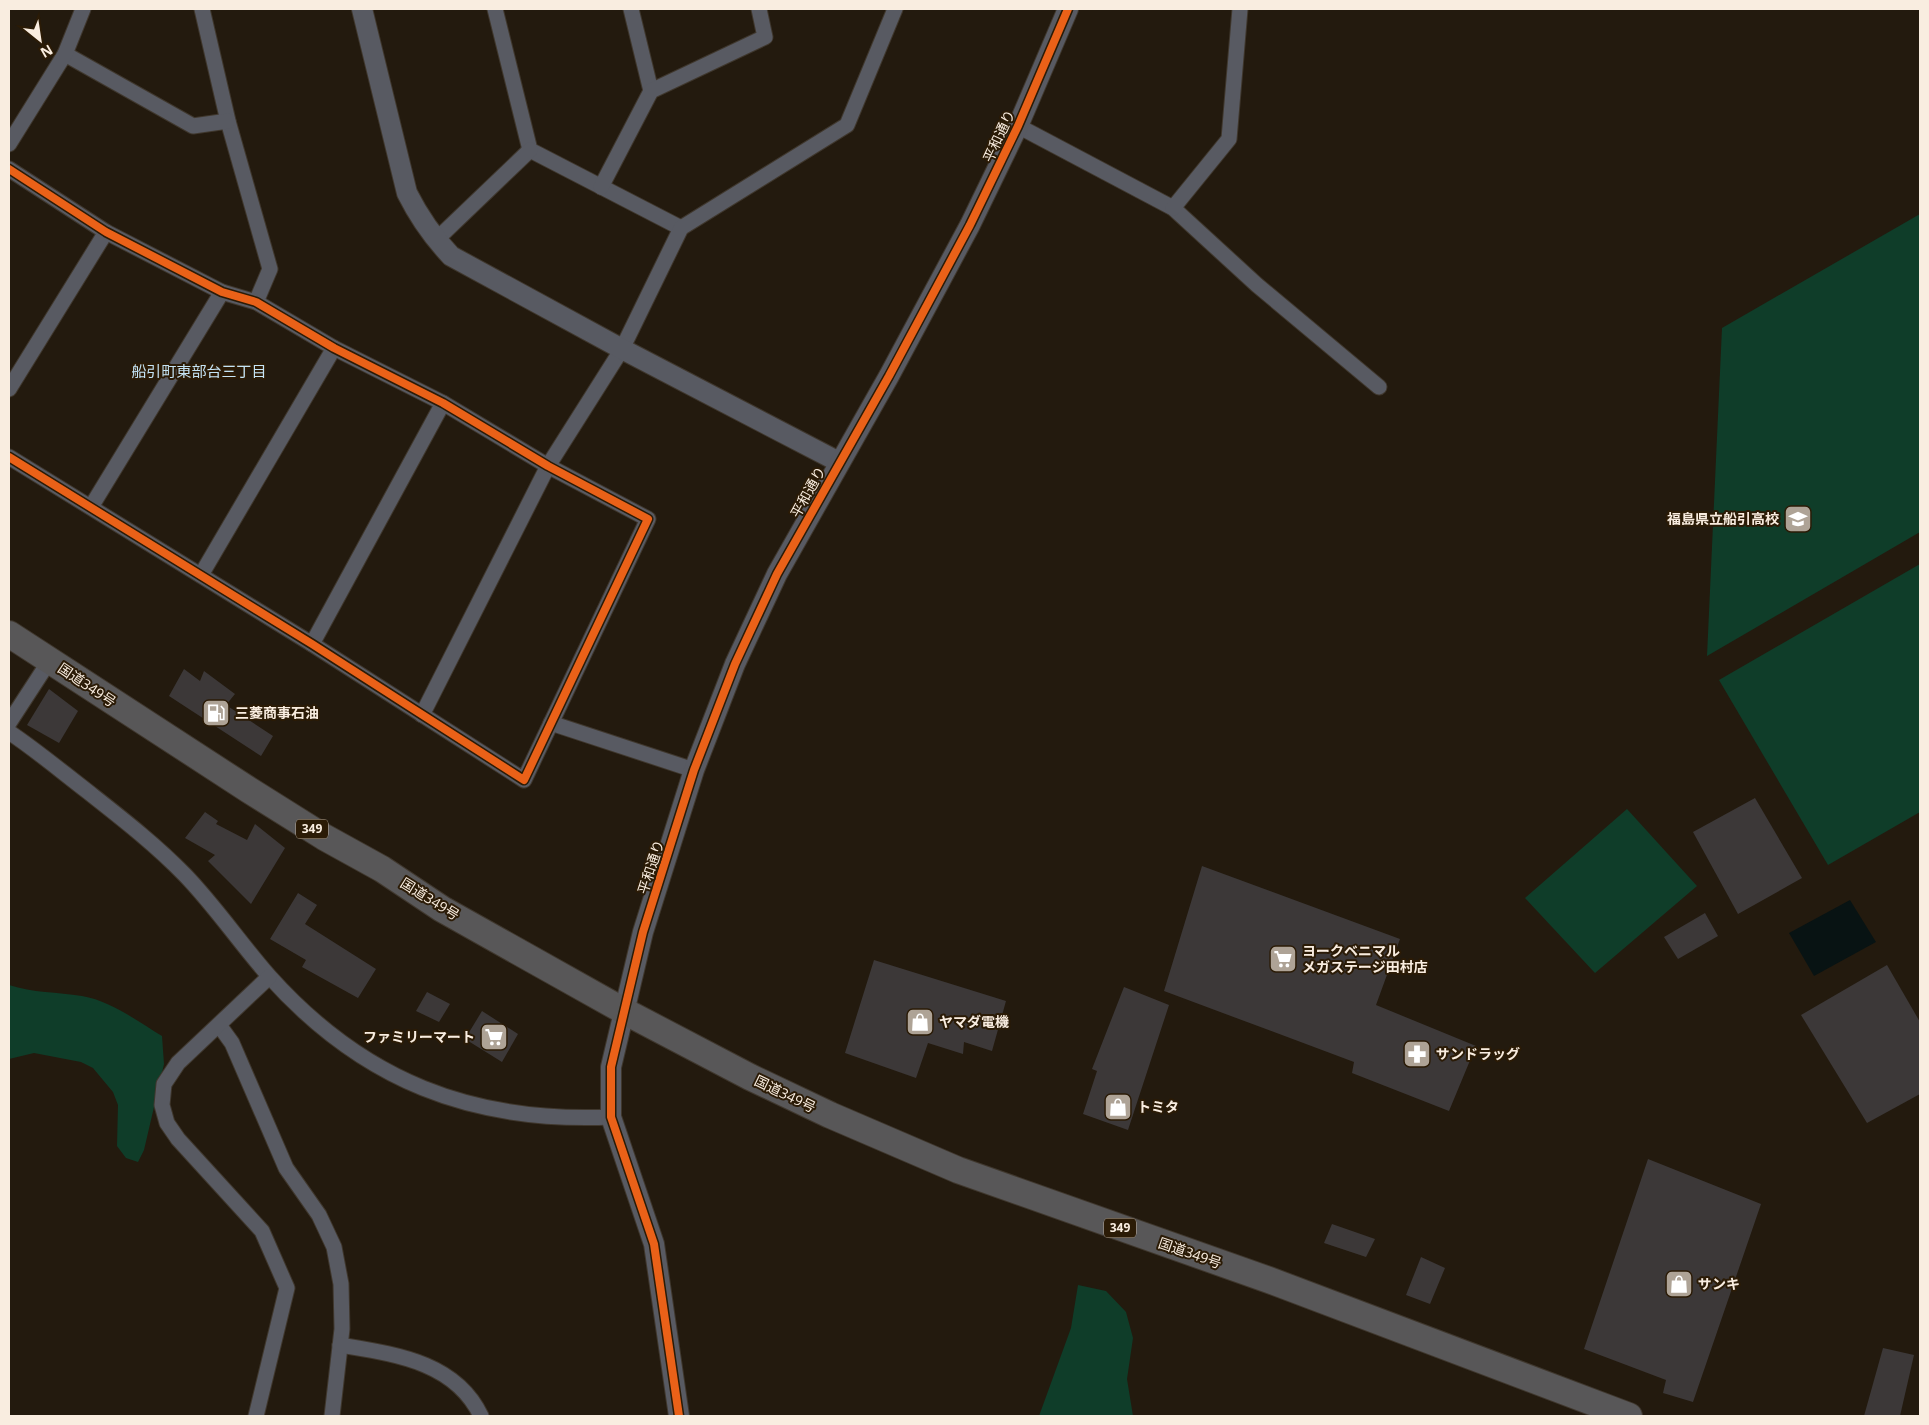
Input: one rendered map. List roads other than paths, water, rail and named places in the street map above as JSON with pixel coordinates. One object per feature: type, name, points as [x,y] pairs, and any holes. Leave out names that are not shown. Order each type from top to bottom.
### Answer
[{"type":"highway","name":"国道349号","points":[[9,634],[324,837],[382,869],[442,908],[624,1010],[750,1077],[830,1115],[958,1170],[1268,1280],[1629,1416]]},
{"type":"street","points":[[9,144],[65,54],[83,9]]},
{"type":"street","points":[[202,9],[228,121],[270,269],[256,302]]},
{"type":"street","points":[[362,9],[407,193],[419,216],[436,240],[451,256],[622,349],[839,462]]},
{"type":"street","points":[[495,9],[530,150],[681,228]]},
{"type":"street","points":[[631,9],[651,91]]},
{"type":"street","points":[[601,187],[651,91],[765,37],[759,9]]},
{"type":"street","points":[[422,715],[548,466],[622,349],[681,228],[847,125],[895,9]]},
{"type":"street","name":"平和通り","points":[[679,1416],[654,1244],[612,1117],[611,1068],[643,932],[694,770],[735,664],[772,583],[944,276],[1018,126],[1068,9]]},
{"type":"street","points":[[1174,208],[1230,139],[1240,9]]},
{"type":"street","points":[[65,54],[193,126],[228,121]]},
{"type":"street","points":[[1018,126],[1174,208],[1256,285],[1379,387]]},
{"type":"street","points":[[436,240],[530,150]]},
{"type":"street","points":[[9,169],[106,232],[222,292],[256,302],[334,348],[443,403],[548,466],[648,519],[524,780],[312,644],[9,456]]},
{"type":"street","points":[[9,389],[106,232]]},
{"type":"street","points":[[91,507],[222,292]]},
{"type":"street","points":[[201,575],[334,348]]},
{"type":"street","points":[[312,644],[443,403]]},
{"type":"street","points":[[9,723],[50,660]]},
{"type":"street","points":[[551,723],[694,770]]},
{"type":"street","points":[[9,732],[141,834],[184,874],[269,976],[329,1033],[372,1063],[418,1087],[488,1109],[528,1116],[566,1119],[612,1117]]},
{"type":"street","points":[[256,1416],[287,1288],[262,1231],[178,1139],[167,1123],[162,1105],[164,1084],[178,1063],[220,1025],[269,976]]},
{"type":"street","points":[[220,1025],[232,1043],[286,1168],[319,1215],[334,1247],[341,1284],[342,1329],[332,1416]]},
{"type":"street","points":[[340,1345],[418,1360],[442,1373],[463,1390],[481,1416]]},
{"type":"place","name":"福島県立船引高校","points":[[1798,519]]},
{"type":"place","name":"三菱商事石油","points":[[216,713]]},
{"type":"place","name":"ヨークベニマル メガステージ田村店","points":[[1283,959]]},
{"type":"place","name":"ヤマダ電機","points":[[920,1022]]},
{"type":"place","name":"ファミリーマート","points":[[494,1037]]},
{"type":"place","name":"サンドラッグ","points":[[1417,1054]]},
{"type":"place","name":"トミタ","points":[[1118,1107]]},
{"type":"place","name":"サンキ","points":[[1679,1284]]},
{"type":"district","name":"船引町東部台三丁目","points":[[199,372]]}]
